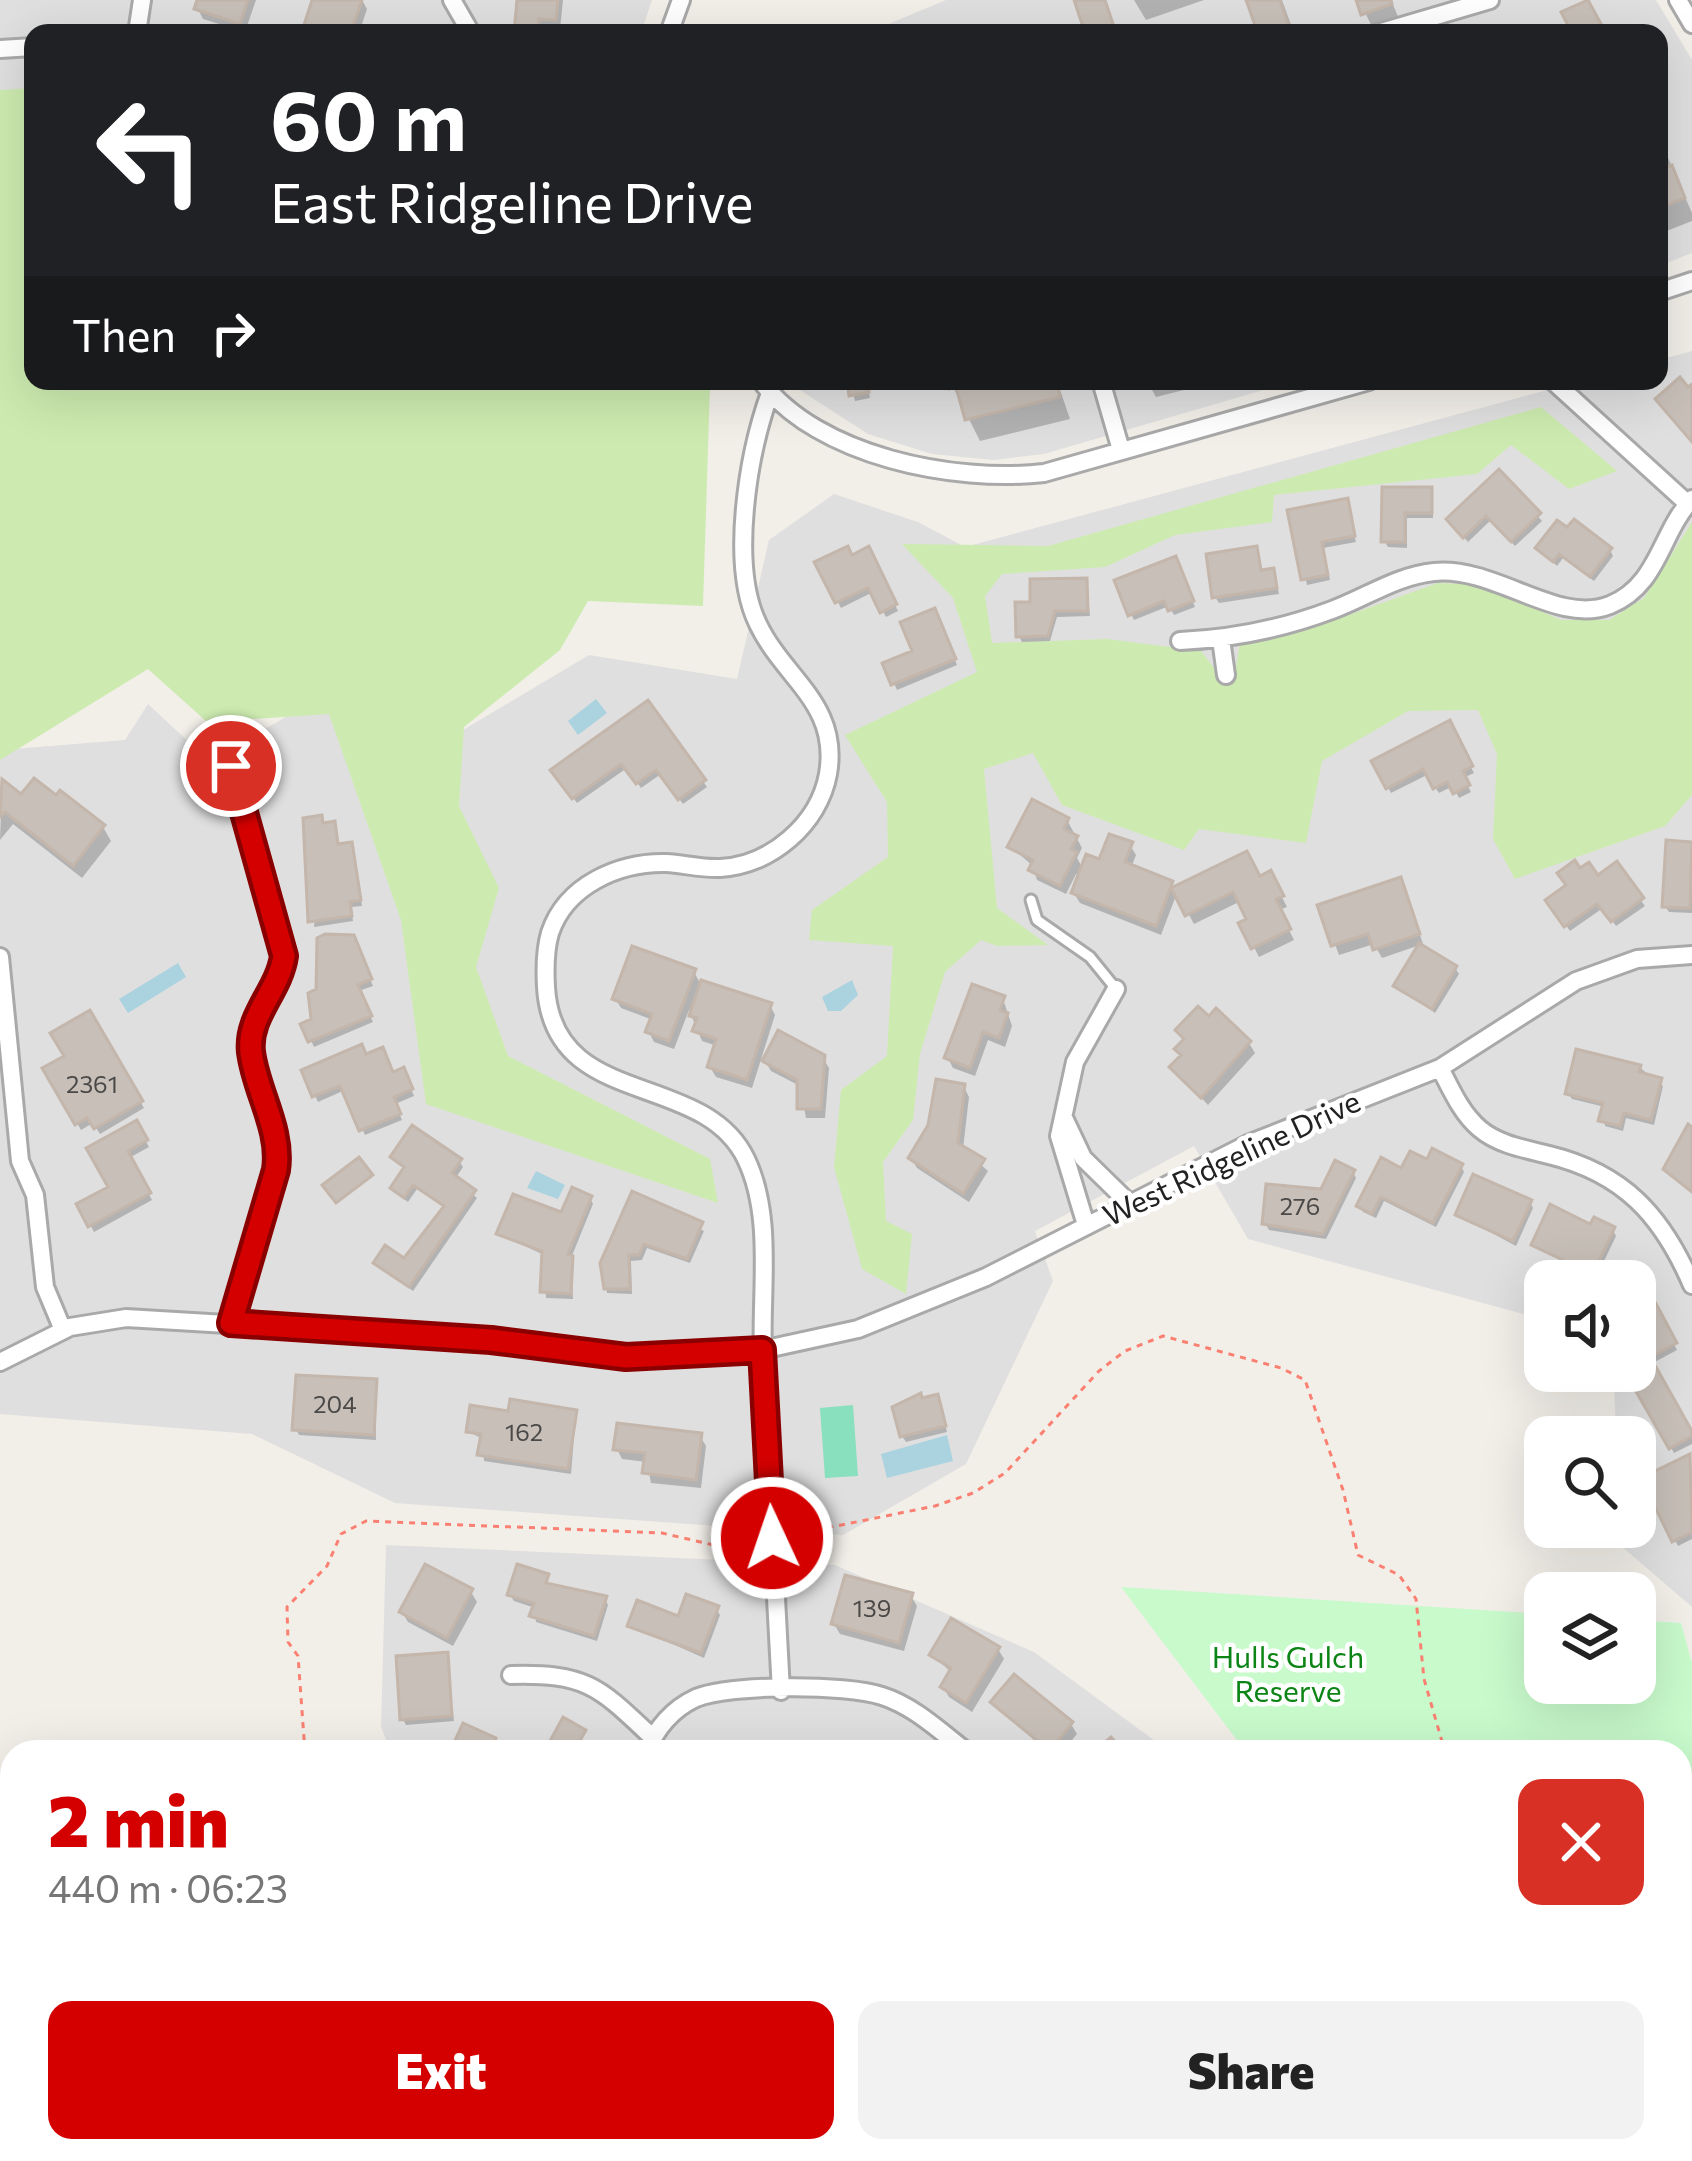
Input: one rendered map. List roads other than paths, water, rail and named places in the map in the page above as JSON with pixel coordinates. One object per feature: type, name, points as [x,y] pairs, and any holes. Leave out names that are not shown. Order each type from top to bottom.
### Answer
[{"type":"street","points":[[1409,24],[1490,0]]},
{"type":"street","points":[[1678,0],[1692,24]]},
{"type":"street","points":[[764,390],[753,452],[744,555],[747,595],[758,626],[820,708],[830,754],[822,796],[797,832],[773,852],[742,865],[632,865],[601,876],[558,913],[545,969],[547,1004],[558,1034],[582,1062],[691,1107],[741,1148],[761,1203],[762,1350],[781,1691]]},
{"type":"street","points":[[769,390],[831,435],[931,470],[1008,477],[1044,473],[1337,390]]},
{"type":"street","points":[[1103,390],[1120,450]]},
{"type":"street","points":[[1180,641],[1221,639],[1333,610],[1400,578],[1437,572],[1483,574],[1570,609],[1610,605],[1636,591],[1689,501],[1563,390]]},
{"type":"street","points":[[1221,639],[1226,675]]},
{"type":"street","points":[[231,766],[284,956],[280,982],[256,1016],[251,1052],[279,1150],[231,1323]]},
{"type":"street","name":"West Ridgeline Drive","points":[[0,1362],[63,1330],[126,1318],[491,1340],[626,1357],[762,1350],[858,1329],[986,1277],[1248,1144],[1440,1068],[1576,981],[1637,959],[1692,955]]},
{"type":"street","points":[[0,957],[20,1161],[35,1195],[45,1287],[63,1330]]},
{"type":"street","points":[[1087,1225],[1059,1136],[1075,1062],[1115,988]]},
{"type":"street","points":[[1440,1068],[1462,1110],[1482,1131],[1508,1144],[1586,1164],[1637,1196],[1667,1235],[1692,1285]]},
{"type":"street","points":[[1064,1120],[1092,1165],[1130,1204]]},
{"type":"street","points":[[1070,1176],[1092,1165]]},
{"type":"street","points":[[511,1675],[582,1678],[646,1740]]},
{"type":"street","points":[[654,1740],[698,1697],[781,1691],[880,1695],[905,1706],[951,1740]]},
{"type":"lane","points":[[1031,900],[1037,920],[1090,957],[1115,988]]},
{"type":"water","points":[[596,699],[607,713],[578,735],[568,721]]},
{"type":"water","points":[[178,963],[186,977],[128,1013],[119,999]]},
{"type":"water","points":[[852,980],[858,995],[841,1011],[828,1011],[822,997]]},
{"type":"water","points":[[536,1171],[565,1185],[558,1199],[527,1188]]},
{"type":"water","points":[[947,1435],[953,1461],[887,1478],[881,1454]]},
{"type":"park label","name":"Hulls Gulch Reserve","points":[[1288,1675]]}]
